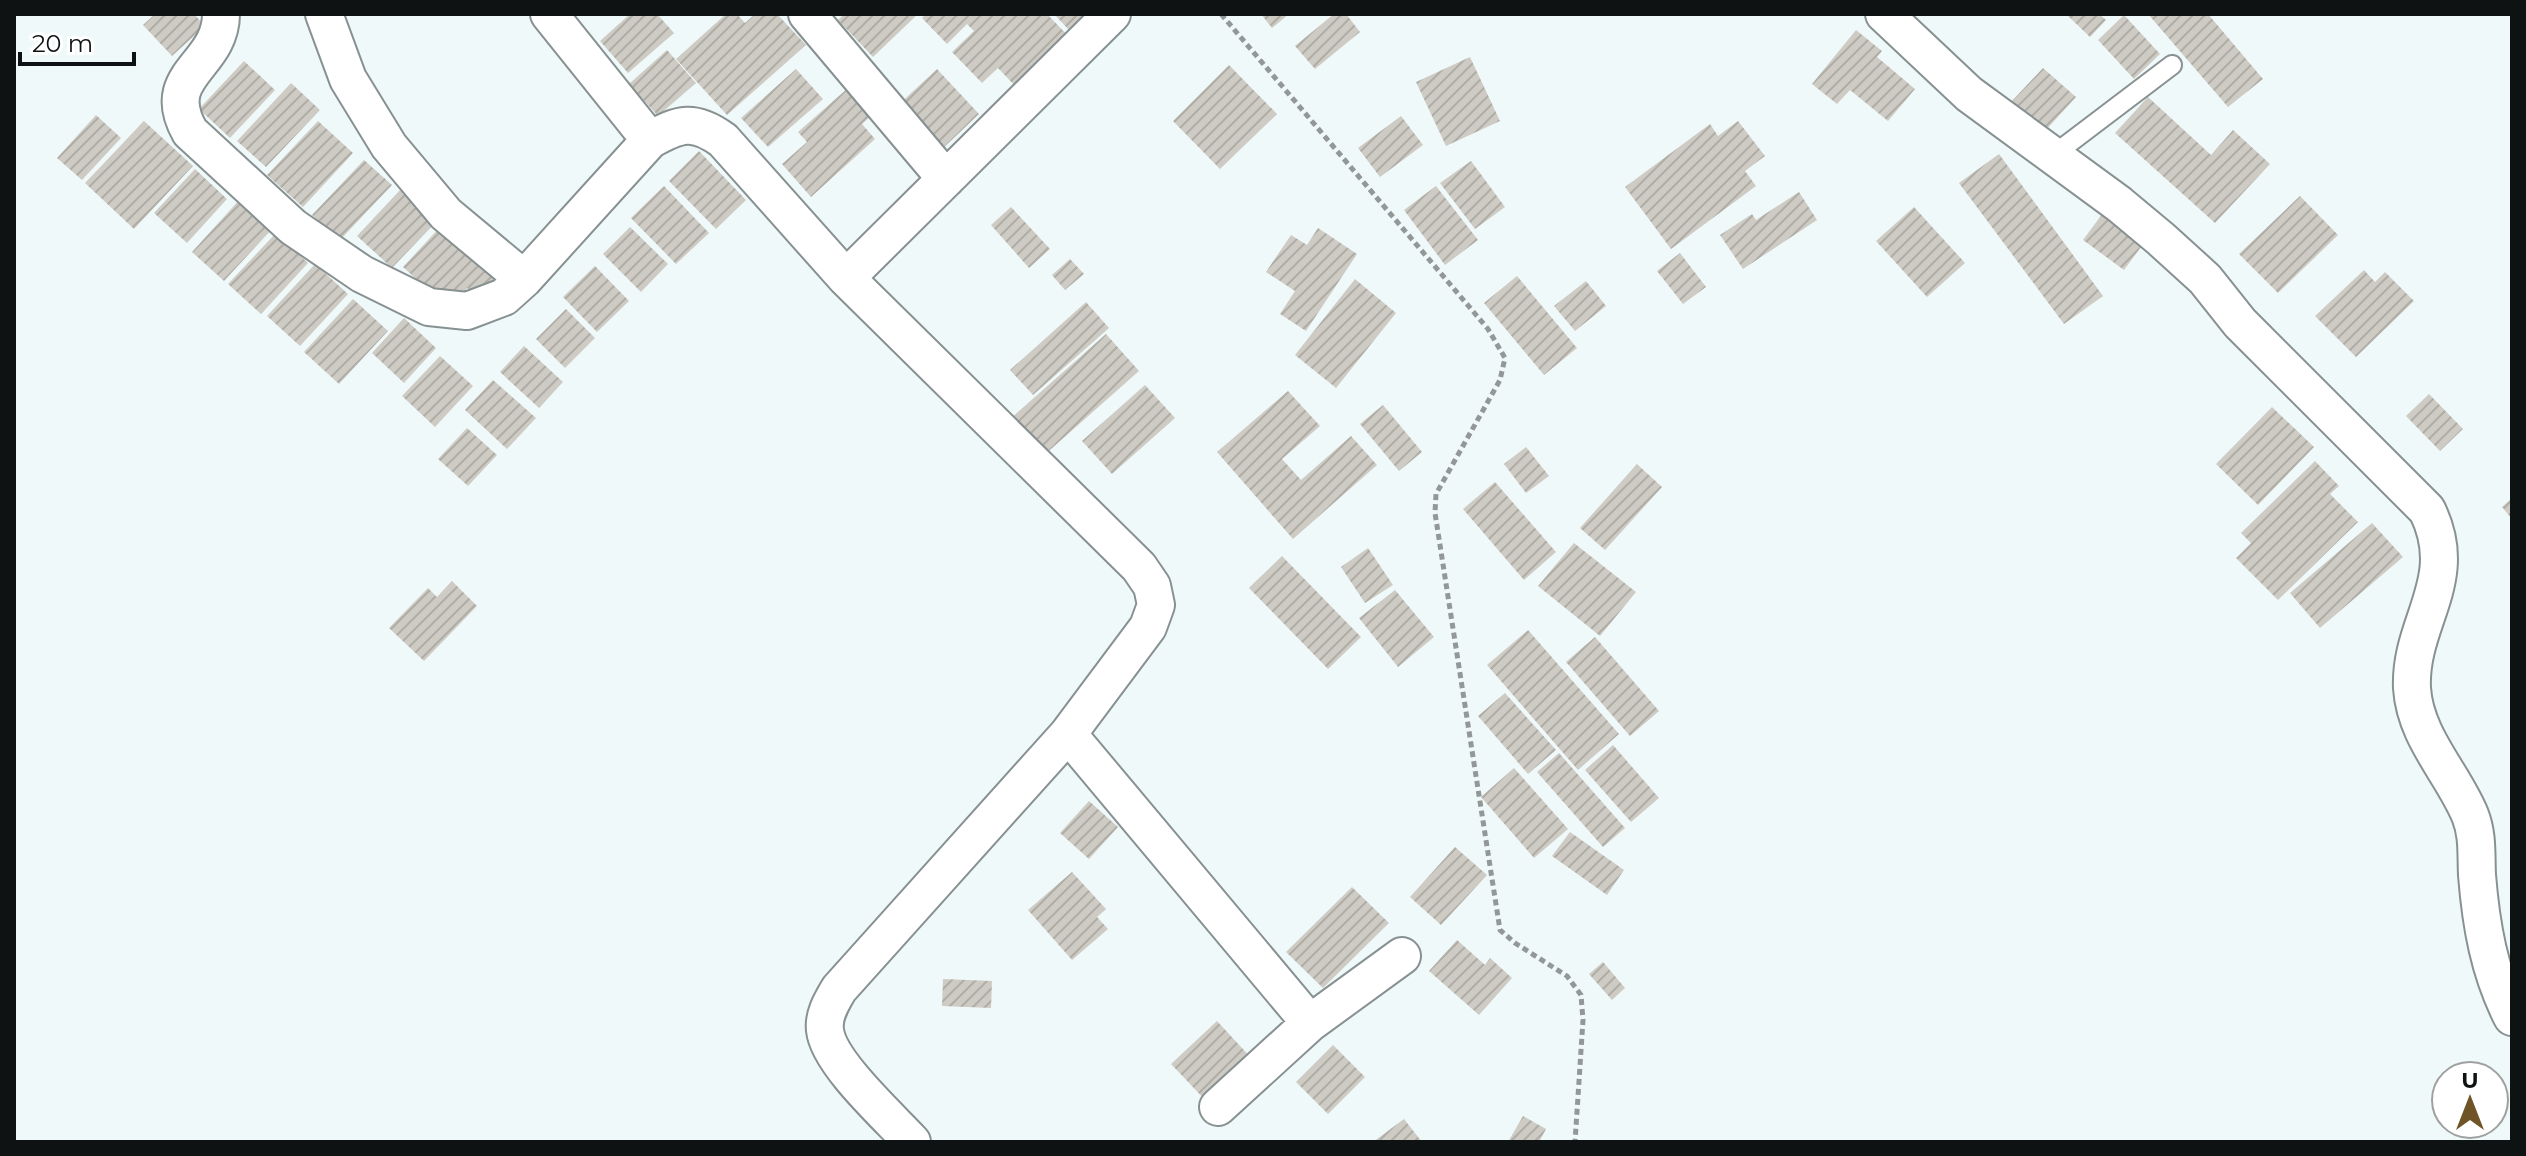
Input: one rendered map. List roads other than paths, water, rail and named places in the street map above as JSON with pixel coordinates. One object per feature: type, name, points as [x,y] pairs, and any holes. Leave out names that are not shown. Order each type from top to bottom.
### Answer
[{"type":"street","points":[[221,14],[212,46],[179,92],[180,115],[190,132],[293,227],[362,274],[429,307],[467,311],[504,297],[650,140],[686,125],[705,128],[723,140],[846,278],[1139,567],[1152,586],[1156,605],[1148,627],[1068,734],[839,989],[828,1008],[824,1028],[833,1054],[912,1142]]},
{"type":"street","points":[[324,14],[348,79],[389,146],[446,214],[524,279]]},
{"type":"street","points":[[549,14],[650,140]]},
{"type":"street","points":[[807,14],[946,179]]},
{"type":"street","points":[[846,278],[1112,14]]},
{"type":"street","points":[[1884,14],[1969,94],[2119,204],[2205,279],[2240,323],[2427,510],[2440,546],[2439,571],[2416,656],[2412,686],[2416,713],[2470,816],[2477,842],[2477,875],[2490,965],[2512,1017]]},
{"type":"street","points":[[1068,734],[1310,1023]]},
{"type":"street","points":[[1218,1107],[1310,1023],[1402,956]]},
{"type":"lane","points":[[2052,156],[2172,65]]}]
